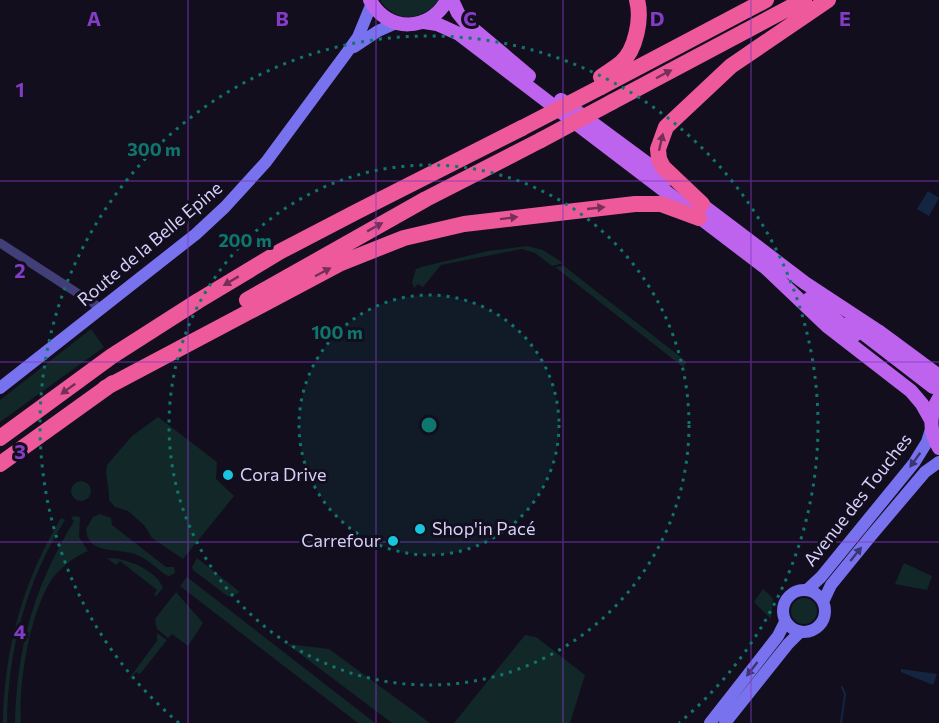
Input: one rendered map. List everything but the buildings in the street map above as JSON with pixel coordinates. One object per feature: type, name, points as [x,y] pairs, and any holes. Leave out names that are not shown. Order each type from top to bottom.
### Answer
[{"type":"highway","points":[[598,84],[623,62],[637,36],[639,8],[637,0]]},
{"type":"highway","points":[[0,438],[112,356],[281,251],[520,124],[766,0]]},
{"type":"highway","points":[[0,464],[105,388],[208,323],[306,266],[426,199],[804,0]]},
{"type":"highway","points":[[700,211],[663,167],[659,159],[658,149],[666,127],[731,66],[828,0]]},
{"type":"highway","points":[[105,388],[340,263],[404,238],[465,224],[650,203],[700,211]]},
{"type":"main road","points":[[371,2],[382,15],[396,23],[413,25],[424,22],[440,11],[449,0],[475,32],[521,70],[935,388]]},
{"type":"main road","points":[[424,22],[437,24],[459,34],[700,211],[878,331],[935,388]]},
{"type":"main road","points":[[645,163],[766,268],[814,314],[911,391],[922,404],[939,447]]},
{"type":"main road","points":[[766,268],[935,388]]},
{"type":"main road","points":[[931,425],[935,388]]},
{"type":"street","points":[[348,51],[358,37],[371,2]]},
{"type":"street","points":[[348,51],[378,31],[396,23]]},
{"type":"street","name":"Route de la Belle Epine","points":[[0,388],[196,234],[266,162],[348,51]]},
{"type":"street","points":[[0,243],[102,309]]},
{"type":"street","name":"Avenue des Touches","points":[[807,590],[821,577],[914,463],[927,442],[931,425]]},
{"type":"street","name":"Avenue des Touches","points":[[824,602],[831,585],[870,537],[925,472],[939,462]]},
{"type":"street","points":[[807,590],[819,595],[824,602],[825,616],[820,625],[812,631],[800,632],[785,622],[782,611],[786,600],[793,592],[807,590]]},
{"type":"street","points":[[710,723],[778,636],[785,622]]},
{"type":"street","points":[[725,723],[800,632]]},
{"type":"green space","points":[[380,0],[440,0],[425,12],[410,17],[394,13]]},
{"type":"green space","points":[[527,246],[543,250],[563,263],[552,266],[535,253],[522,249],[441,265],[423,287],[418,284],[414,288],[412,282],[416,269],[421,267],[488,251]]},
{"type":"green space","points":[[564,266],[687,362],[683,367],[555,267]]},
{"type":"green space","points":[[91,329],[104,347],[0,422],[0,400]]},
{"type":"green space","points":[[158,417],[217,462],[216,479],[234,496],[183,559],[152,538],[144,525],[128,511],[115,507],[109,500],[107,465],[132,436]]},
{"type":"green space","points":[[77,481],[85,481],[91,487],[91,495],[85,501],[77,501],[71,495],[71,487]]},
{"type":"green space","points":[[100,514],[111,518],[112,525],[166,567],[174,567],[175,573],[166,575],[139,556],[92,544],[86,529],[93,517]]},
{"type":"green space","points":[[80,517],[79,537],[88,551],[73,559],[59,571],[44,593],[27,649],[21,689],[21,723],[15,723],[19,668],[30,618],[48,570],[74,521],[71,518]]},
{"type":"green space","points":[[61,518],[65,520],[40,568],[22,617],[11,669],[7,723],[3,723],[7,669],[18,616],[36,566]]},
{"type":"green space","points":[[107,558],[131,562],[147,570],[163,588],[156,596],[154,594],[157,590],[120,561],[116,565]]},
{"type":"green space","points":[[197,558],[240,592],[231,597],[226,595],[193,570],[192,567]]},
{"type":"green space","points":[[904,563],[932,576],[927,590],[895,584]]},
{"type":"green space","points":[[187,577],[375,723],[358,723],[180,586]]},
{"type":"green space","points":[[763,589],[773,598],[771,619],[754,602]]},
{"type":"green space","points":[[176,592],[203,623],[188,646],[172,634],[168,638],[157,629],[155,619]]},
{"type":"green space","points":[[804,598],[813,602],[817,611],[813,620],[804,624],[795,620],[791,611],[795,602]]},
{"type":"green space","points":[[157,633],[167,640],[140,674],[136,672],[127,681],[157,641]]},
{"type":"green space","points":[[525,635],[536,637],[585,675],[570,723],[454,723]]},
{"type":"green space","points":[[287,644],[329,649],[430,723],[392,723]]},
{"type":"water","points":[[928,191],[939,198],[929,216],[917,209]]},
{"type":"water","points":[[901,669],[937,674],[933,685],[901,672]]},
{"type":"waterway","points":[[841,723],[845,694],[842,687]]},
{"type":"place","name":"Cora Drive","points":[[228,475]]},
{"type":"place","name":"Shop'in Pacé","points":[[420,529]]},
{"type":"place","name":"Carrefour","points":[[393,541]]}]
